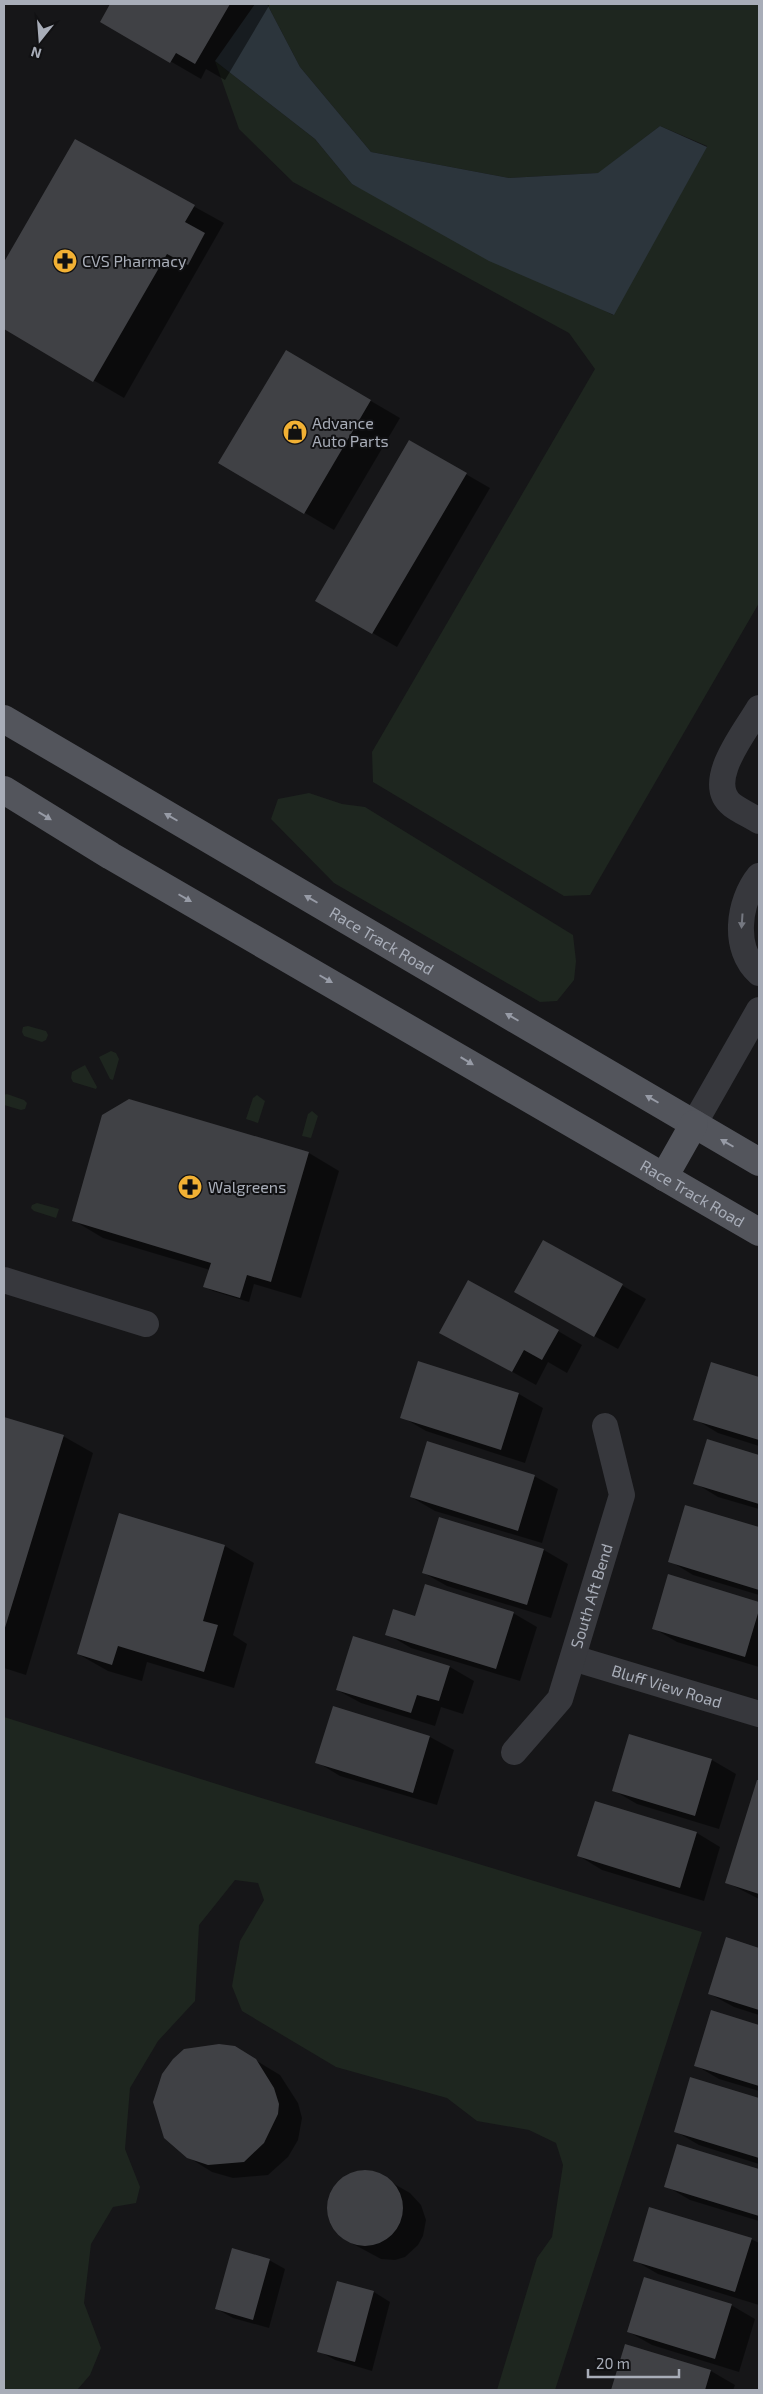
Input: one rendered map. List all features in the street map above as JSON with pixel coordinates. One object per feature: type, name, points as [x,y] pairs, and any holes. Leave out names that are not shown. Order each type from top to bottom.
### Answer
[{"type":"main road","name":"Race Track Road","points":[[4,719],[759,1162]]},
{"type":"main road","name":"Race Track Road","points":[[4,790],[111,856],[759,1232]]},
{"type":"main road","points":[[664,1177],[694,1124]]},
{"type":"street","points":[[759,708],[726,765],[722,785],[726,797],[732,804],[759,821]]},
{"type":"street","points":[[759,876],[747,896],[740,924],[744,947],[759,973]]},
{"type":"street","points":[[694,1124],[759,1010]]},
{"type":"street","points":[[4,1280],[146,1324]]},
{"type":"street","name":"South Aft Bend","points":[[514,1752],[560,1699],[622,1495],[605,1426]]},
{"type":"street","name":"Bluff View Road","points":[[573,1658],[759,1714]]},
{"type":"shaded area","points":[[255,4],[267,4],[300,67],[371,152],[509,178],[598,173],[660,126],[707,147],[614,315],[489,261],[352,184],[315,139],[215,61]]},
{"type":"shaded area","points":[[267,4],[759,4],[759,603],[590,895],[564,896],[373,782],[372,752],[595,369],[569,333],[293,182],[239,129],[215,61],[315,139],[352,184],[613,315],[707,146],[660,126],[599,173],[509,178],[371,152],[300,67]]},
{"type":"shaded area","points":[[309,793],[342,804],[365,807],[573,935],[576,961],[574,980],[557,1001],[540,1002],[334,883],[271,819],[278,799]]},
{"type":"shaded area","points":[[28,1026],[46,1031],[48,1035],[46,1040],[42,1042],[24,1036],[22,1032],[23,1027]]},
{"type":"shaded area","points":[[111,1051],[116,1053],[119,1059],[113,1080],[110,1079],[99,1057]]},
{"type":"shaded area","points":[[85,1065],[97,1087],[96,1089],[73,1082],[71,1078],[72,1072]]},
{"type":"shaded area","points":[[7,1094],[24,1100],[27,1103],[25,1109],[21,1110],[4,1105],[4,1095]]},
{"type":"shaded area","points":[[257,1095],[265,1101],[258,1123],[246,1119],[253,1098]]},
{"type":"shaded area","points":[[312,1111],[318,1116],[311,1138],[302,1136],[308,1114]]},
{"type":"shaded area","points":[[37,1203],[59,1209],[56,1218],[34,1211],[31,1208],[32,1205]]},
{"type":"shaded area","points":[[4,1717],[242,1792],[702,1932],[555,2390],[497,2390],[537,2258],[552,2237],[563,2165],[556,2143],[529,2130],[477,2121],[447,2098],[336,2067],[242,2011],[232,1986],[240,1941],[264,1900],[258,1883],[235,1880],[199,1925],[195,2001],[158,2041],[130,2088],[125,2149],[140,2187],[136,2203],[113,2207],[91,2244],[84,2303],[101,2348],[90,2375],[77,2390],[4,2390]]},
{"type":"building","points":[[110,4],[230,4],[195,64],[176,53],[170,63],[100,22]]},
{"type":"building","points":[[75,139],[195,205],[185,222],[205,233],[188,265],[167,254],[93,382],[4,329],[4,262]]},
{"type":"building","name":"Advance Auto Parts","points":[[286,350],[371,400],[304,514],[218,463]]},
{"type":"building","points":[[409,440],[467,473],[372,634],[315,601]]},
{"type":"building","name":"Walgreens","points":[[129,1099],[309,1152],[271,1282],[247,1275],[240,1298],[203,1287],[211,1263],[72,1221],[102,1115]]},
{"type":"building","points":[[543,1240],[623,1284],[594,1337],[514,1292]]},
{"type":"building","points":[[468,1280],[559,1330],[542,1360],[524,1350],[512,1372],[439,1333]]},
{"type":"building","points":[[418,1361],[519,1393],[501,1450],[400,1418]]},
{"type":"building","points":[[711,1362],[759,1377],[759,1440],[693,1420]]},
{"type":"building","points":[[4,1417],[64,1435],[4,1631]]},
{"type":"building","points":[[707,1439],[759,1455],[759,1504],[693,1484]]},
{"type":"building","points":[[427,1441],[535,1475],[518,1531],[410,1497]]},
{"type":"building","points":[[685,1505],[759,1527],[759,1590],[668,1562]]},
{"type":"building","points":[[119,1513],[225,1545],[203,1621],[218,1625],[204,1672],[118,1646],[112,1665],[77,1654]]},
{"type":"building","points":[[439,1517],[544,1549],[527,1605],[422,1573]]},
{"type":"building","points":[[668,1574],[759,1602],[759,1610],[745,1657],[652,1629]]},
{"type":"building","points":[[425,1584],[514,1612],[496,1669],[385,1635],[393,1609],[415,1616]]},
{"type":"building","points":[[353,1636],[450,1666],[439,1701],[417,1695],[411,1713],[336,1690]]},
{"type":"building","points":[[333,1706],[430,1736],[413,1793],[315,1763]]},
{"type":"building","points":[[629,1734],[712,1759],[695,1816],[612,1791]]},
{"type":"building","points":[[757,1780],[759,1780],[759,1894],[725,1883]]},
{"type":"building","points":[[595,1801],[697,1832],[680,1888],[577,1856]]},
{"type":"building","points":[[726,1937],[759,1948],[759,2010],[708,1994]]},
{"type":"building","points":[[711,2010],[759,2025],[759,2086],[694,2066]]},
{"type":"building","points":[[219,2044],[235,2046],[256,2059],[274,2088],[279,2104],[278,2114],[264,2143],[244,2162],[208,2165],[187,2158],[164,2138],[153,2102],[162,2074],[173,2059],[184,2049]]},
{"type":"building","points":[[690,2077],[759,2098],[759,2158],[674,2132]]},
{"type":"building","points":[[677,2144],[759,2169],[759,2216],[664,2187]]},
{"type":"building","points":[[365,2170],[380,2173],[392,2181],[400,2193],[403,2208],[400,2223],[392,2235],[380,2243],[365,2246],[350,2243],[338,2235],[330,2223],[327,2208],[330,2193],[338,2181],[350,2173]]},
{"type":"building","points":[[649,2207],[752,2238],[735,2292],[633,2261]]},
{"type":"building","points":[[232,2248],[270,2259],[253,2320],[215,2309]]},
{"type":"building","points":[[644,2277],[732,2304],[715,2359],[627,2332]]},
{"type":"building","points":[[337,2281],[374,2291],[355,2362],[317,2352]]},
{"type":"building","points":[[625,2344],[711,2370],[705,2390],[611,2390]]},
{"type":"place","name":"CVS Pharmacy","points":[[65,261]]},
{"type":"place","name":"Advance Auto Parts","points":[[295,432]]},
{"type":"place","name":"Walgreens","points":[[190,1187]]}]
